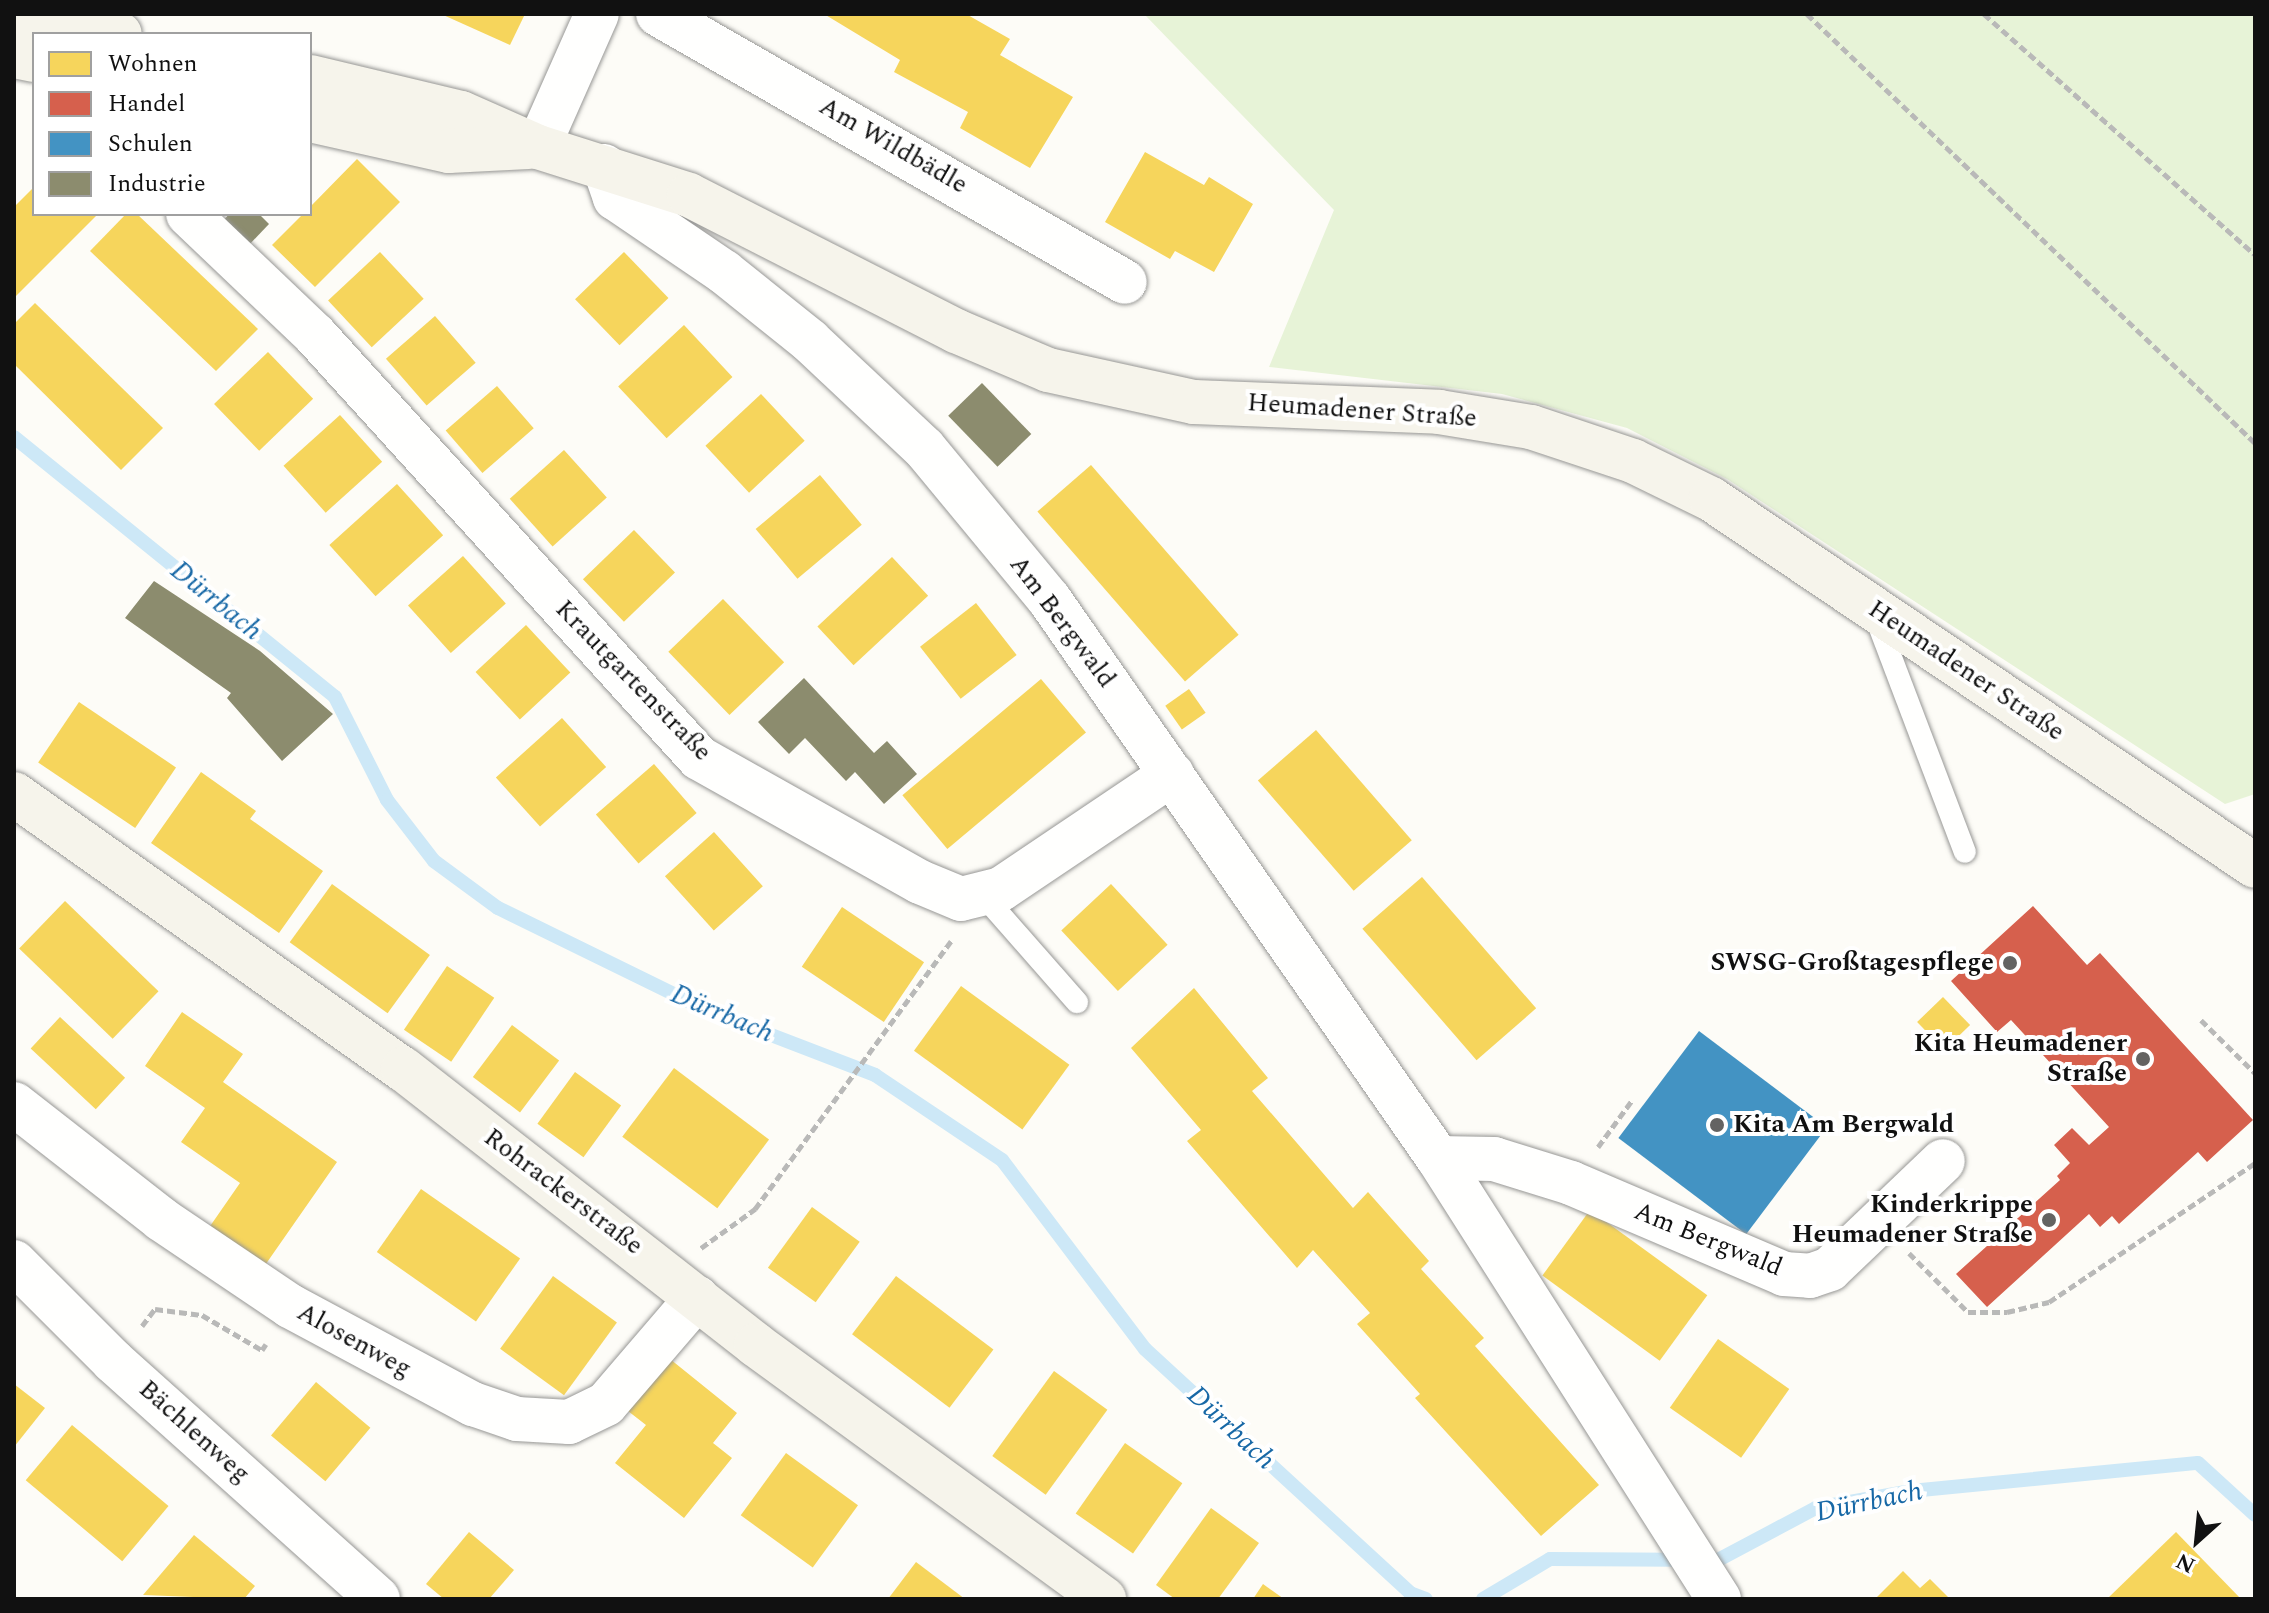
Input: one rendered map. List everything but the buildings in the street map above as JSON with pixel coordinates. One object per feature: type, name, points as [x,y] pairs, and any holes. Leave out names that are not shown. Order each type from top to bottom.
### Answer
[{"type":"main road","points":[[14,17],[108,32]]},
{"type":"main road","name":"Heumadener Straße","points":[[312,77],[461,113],[538,147],[604,166],[753,224],[956,331],[1048,370],[1194,402],[1439,412],[1531,427],[1633,461],[1711,499],[2255,866]]},
{"type":"main road","name":"Heumadener Straße","points":[[312,120],[449,151],[538,147]]},
{"type":"main road","name":"Rohrackerstraße","points":[[14,794],[390,1060],[682,1285],[1104,1599]]},
{"type":"street","points":[[538,147],[597,14]]},
{"type":"street","name":"Am Wildbädle","points":[[658,14],[1125,282]]},
{"type":"street","name":"Am Bergwald","points":[[604,166],[615,198],[773,312],[924,448],[1049,599],[1438,1158],[1680,1544],[1719,1599]]},
{"type":"street","name":"Krautgartenstraße","points":[[190,216],[315,335],[699,758],[920,882],[972,896]]},
{"type":"street","points":[[972,896],[1001,889],[1172,774]]},
{"type":"street","name":"Alosenweg","points":[[14,1104],[161,1219],[290,1306],[473,1404],[517,1419],[569,1422],[606,1404],[682,1285]]},
{"type":"street","name":"Am Bergwald","points":[[1438,1158],[1494,1159],[1571,1183],[1784,1274],[1810,1276],[1830,1269],[1943,1161]]},
{"type":"street","name":"Bächlenweg","points":[[14,1262],[113,1361],[378,1599]]},
{"type":"lane","points":[[1873,608],[1965,852]]},
{"type":"lane","points":[[972,896],[1077,1002]]},
{"type":"path","points":[[1807,14],[2255,443]]},
{"type":"path","points":[[1984,14],[2255,255]]},
{"type":"path","points":[[682,1285],[755,1209],[845,1090],[952,939],[972,896]]},
{"type":"path","points":[[2201,1020],[2255,1073]]},
{"type":"path","points":[[1571,1183],[1633,1099]]},
{"type":"path","points":[[1880,1224],[1968,1312],[2007,1312],[2049,1302],[2088,1280],[2255,1163]]},
{"type":"path","points":[[133,1337],[155,1309],[202,1315],[262,1350]]},
{"type":"green space","points":[[1144,14],[2255,14],[2255,794],[2225,804],[1727,479],[1627,428],[1502,394],[1269,367],[1334,210]]},
{"type":"waterway","name":"Dürrbach","points":[[14,437],[335,697],[387,800],[434,861],[498,908],[706,1010],[875,1075],[1002,1160],[1145,1349],[1410,1593],[1426,1599]]},
{"type":"waterway","name":"Dürrbach","points":[[1483,1599],[1550,1559],[1718,1560],[1816,1508],[1911,1491],[2198,1463],[2255,1515]]},
{"type":"place","name":"SWSG-Großtagespflege","points":[[2010,963]]},
{"type":"place","name":"Kita Heumadener Straße","points":[[2143,1059]]},
{"type":"place","name":"Kita Am Bergwald","points":[[1717,1125]]},
{"type":"place","name":"Kinderkrippe Heumadener Straße","points":[[2049,1220]]}]
